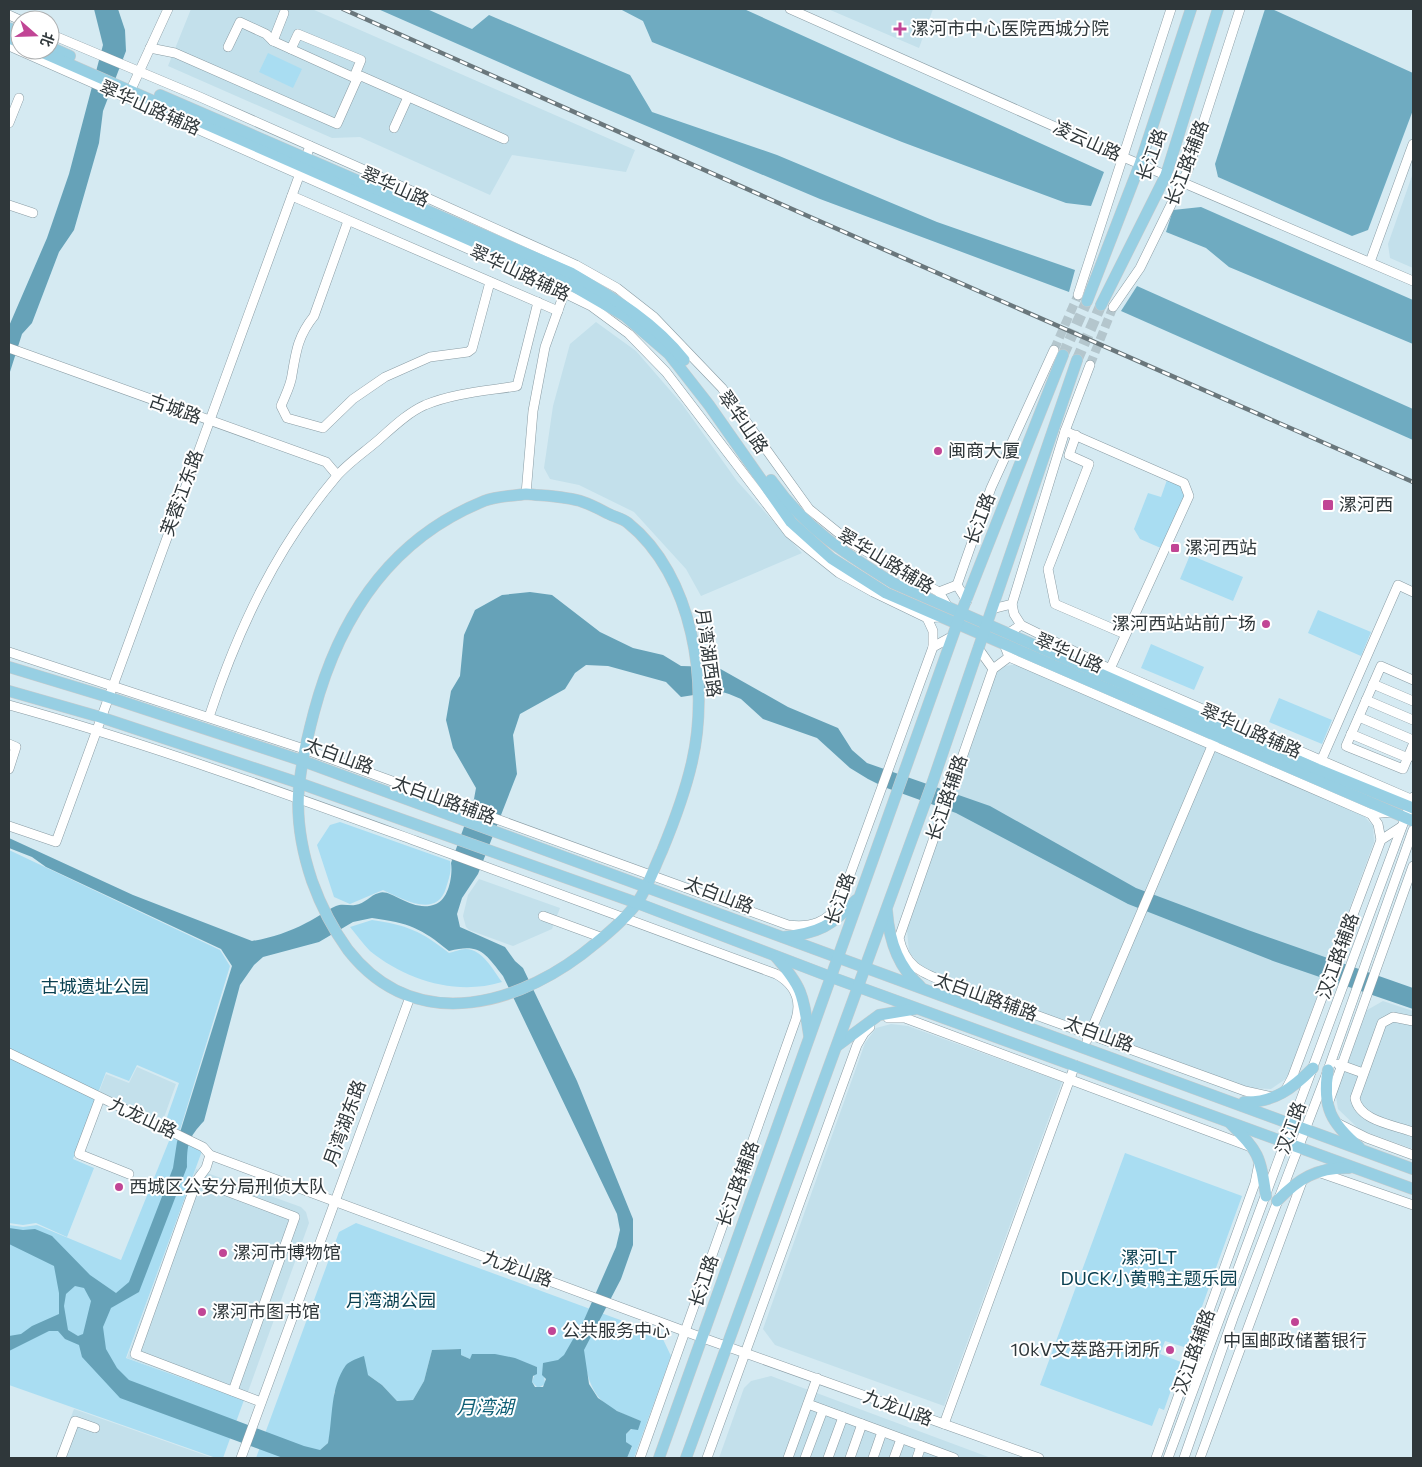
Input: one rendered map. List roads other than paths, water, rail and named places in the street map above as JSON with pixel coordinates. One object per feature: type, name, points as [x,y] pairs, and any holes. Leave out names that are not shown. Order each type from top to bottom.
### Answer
[{"type":"main road","name":"长江路","points":[[1082,298],[1140,164],[1191,9]]},
{"type":"main road","name":"长江路","points":[[1101,305],[1166,175],[1218,9]]},
{"type":"main road","name":"翠华山路","points":[[60,54],[82,70]]},
{"type":"main road","name":"翠华山路","points":[[60,60],[131,91],[305,160],[627,306],[673,347],[778,489],[812,528],[844,553],[945,613],[959,619],[982,635],[1214,740],[1393,812],[1410,810]]},
{"type":"main road","name":"长江路","points":[[659,1458],[959,619],[1059,353]]},
{"type":"main road","points":[[686,1458],[932,784],[1077,360]]},
{"type":"main road","name":"月湾湖西路","points":[[299,783],[304,749],[324,675],[344,630],[370,588],[420,538],[452,517],[486,500],[526,494],[580,501],[627,522],[661,558],[684,603],[696,664],[699,700],[692,761],[674,820],[649,881],[637,903]]},
{"type":"main road","name":"翠华山路","points":[[959,619],[987,623],[1410,810]]},
{"type":"main road","name":"太白山路","points":[[9,667],[108,697],[303,761],[464,821],[649,881],[837,958],[1234,1101],[1364,1152],[1413,1168]]},
{"type":"main road","name":"太白山路","points":[[9,690],[100,717],[299,783],[457,841],[637,903],[831,977],[1413,1189]]},
{"type":"main road","points":[[299,783],[297,820],[302,851],[321,909],[354,957],[394,990],[410,996],[429,1002],[471,1003],[504,996],[538,983],[574,962],[603,938],[637,903]]},
{"type":"main road","points":[[782,937],[804,934],[828,926],[859,897]]},
{"type":"main road","points":[[886,908],[888,930],[898,958],[908,976],[924,990]]},
{"type":"main road","points":[[775,956],[790,972],[803,995],[809,1036]]},
{"type":"main road","points":[[836,1047],[879,1015],[919,1009]]},
{"type":"main road","points":[[1329,1065],[1325,1088],[1328,1110],[1333,1121],[1364,1152]]},
{"type":"main road","points":[[1234,1101],[1256,1102],[1280,1095],[1313,1068]]},
{"type":"main road","points":[[1227,1120],[1254,1148],[1260,1161],[1266,1196]]},
{"type":"main road","points":[[1277,1201],[1310,1174],[1338,1168],[1357,1169]]},
{"type":"street","points":[[131,91],[168,9]]},
{"type":"street","name":"凌云山路","points":[[790,9],[1182,183],[1413,282]]},
{"type":"street","points":[[1082,298],[1171,9]]},
{"type":"street","name":"长江路辅路","points":[[1114,307],[1140,268],[1182,183],[1240,9]]},
{"type":"street","points":[[273,41],[284,13]]},
{"type":"street","points":[[228,47],[240,22],[266,34],[273,41],[356,78],[361,76],[504,139]]},
{"type":"street","points":[[150,48],[175,53],[337,124],[356,78],[361,60],[298,34],[291,49]]},
{"type":"street","name":"翠华山路辅路","points":[[60,38],[140,71],[305,160]]},
{"type":"street","name":"翠华山路辅路","points":[[9,46],[82,70],[305,160],[570,279],[617,288],[654,316],[722,388],[809,509],[851,543],[939,592],[945,613],[927,618],[839,573],[789,533],[666,372],[629,334],[591,306],[570,279]]},
{"type":"street","points":[[394,128],[408,97]]},
{"type":"street","points":[[9,123],[19,98]]},
{"type":"street","points":[[1370,262],[1413,144]]},
{"type":"street","name":"芙蓉江东路","points":[[9,826],[56,842],[95,730],[305,160]]},
{"type":"street","points":[[292,196],[558,311]]},
{"type":"street","points":[[9,205],[33,213]]},
{"type":"street","points":[[348,221],[314,316],[303,329],[293,360],[292,376],[282,406],[287,418],[323,428],[353,399],[384,377],[430,357],[468,352],[472,349],[490,282]]},
{"type":"street","points":[[526,494],[536,396],[545,347],[570,279]]},
{"type":"street","points":[[208,717],[228,659],[258,592],[286,546],[337,475],[398,423],[424,406],[462,394],[517,386],[538,302]]},
{"type":"street","name":"古城路","points":[[9,348],[326,462],[337,475]]},
{"type":"street","points":[[966,601],[957,585],[991,488],[1059,353]]},
{"type":"street","points":[[1009,633],[1021,625],[1014,614],[1012,604],[1066,431],[1090,365]]},
{"type":"street","points":[[1066,431],[1184,483],[1188,488],[1189,496],[1110,669]]},
{"type":"street","points":[[1076,436],[1069,455],[1089,464],[1048,569],[1055,604],[1125,634]]},
{"type":"street","points":[[939,592],[957,585]]},
{"type":"street","points":[[1321,761],[1398,585],[1413,592]]},
{"type":"street","points":[[992,609],[1012,604]]},
{"type":"street","points":[[927,618],[933,631],[932,647]]},
{"type":"street","name":"翠华山路辅路","points":[[1021,625],[1110,669],[1321,761],[1410,810]]},
{"type":"street","points":[[932,647],[953,636]]},
{"type":"street","points":[[978,648],[993,669],[1009,657],[1004,644]]},
{"type":"street","name":"太白山路辅路","points":[[9,652],[112,684],[304,749],[469,808],[649,881],[788,925],[805,927],[822,922],[835,911],[840,902],[932,647]]},
{"type":"street","name":"翠华山路辅路","points":[[1009,657],[1214,740],[1371,814],[1393,812]]},
{"type":"street","points":[[1413,680],[1381,666],[1346,746],[1403,769],[1413,745]]},
{"type":"street","name":"长江路辅路","points":[[902,952],[899,938],[993,669]]},
{"type":"street","points":[[1373,684],[1413,701]]},
{"type":"street","points":[[1366,700],[1413,720]]},
{"type":"street","points":[[9,705],[95,730],[297,799],[624,917]]},
{"type":"street","points":[[1358,717],[1413,740]]},
{"type":"street","points":[[1084,1047],[1214,740]]},
{"type":"street","points":[[9,744],[16,747],[9,769]]},
{"type":"street","points":[[1381,840],[1410,810]]},
{"type":"street","name":"汉江路","points":[[1168,1458],[1410,810]]},
{"type":"street","points":[[1371,814],[1378,824],[1381,840]]},
{"type":"street","points":[[1413,831],[1413,836]]},
{"type":"street","name":"汉江路","points":[[1184,1458],[1277,1201],[1365,967],[1413,831]]},
{"type":"street","name":"汉江路辅路","points":[[1280,1095],[1292,1078],[1381,840]]},
{"type":"street","points":[[1328,1110],[1342,1065],[1413,866]]},
{"type":"street","points":[[542,916],[603,938]]},
{"type":"street","name":"长江路辅路","points":[[624,917],[788,980],[796,993],[800,1007],[640,1458]]},
{"type":"street","name":"太白山路辅路","points":[[902,952],[922,973],[1245,1091],[1280,1095]]},
{"type":"street","name":"月湾湖东路","points":[[241,1458],[410,996]]},
{"type":"street","points":[[707,1458],[857,1045],[864,1032],[876,1021],[892,1016],[906,1018],[1254,1148]]},
{"type":"street","points":[[1413,1021],[1393,1017],[1382,1023],[1355,1098],[1356,1105],[1365,1115],[1413,1132]]},
{"type":"street","name":"九龙山路","points":[[9,1053],[170,1130],[203,1147],[210,1154],[334,1202],[703,1338],[944,1424],[1025,1456],[1039,1458]]},
{"type":"street","points":[[944,1424],[1075,1065]]},
{"type":"street","points":[[1329,1065],[1342,1065],[1363,1072]]},
{"type":"street","points":[[100,1098],[78,1154],[129,1174]]},
{"type":"street","points":[[1333,1121],[1367,1138],[1413,1154]]},
{"type":"street","points":[[210,1154],[206,1168],[197,1180],[135,1354],[261,1402]]},
{"type":"street","name":"汉江路辅路","points":[[1156,1458],[1255,1183],[1260,1161]]},
{"type":"street","points":[[1200,1458],[1310,1174],[1413,1205]]},
{"type":"street","points":[[197,1180],[295,1216],[233,1391]]},
{"type":"street","points":[[788,1458],[817,1378]]},
{"type":"street","points":[[808,1404],[921,1446],[939,1456],[954,1458]]},
{"type":"street","points":[[805,1458],[823,1410]]},
{"type":"street","points":[[828,1458],[843,1417]]},
{"type":"street","points":[[61,1458],[75,1421],[95,1428]]},
{"type":"street","points":[[850,1458],[862,1424]]},
{"type":"street","points":[[873,1458],[882,1432]]},
{"type":"street","points":[[894,1458],[902,1439]]},
{"type":"street","points":[[917,1458],[921,1446]]},
{"type":"water","points":[[94,9],[118,9],[125,30],[126,51],[103,111],[99,143],[74,230],[59,252],[32,323],[22,334],[9,375],[9,326],[47,238],[69,174],[103,45]]},
{"type":"water","name":"月湾湖","points":[[530,592],[552,595],[600,632],[633,648],[663,655],[681,666],[717,667],[788,707],[838,728],[852,750],[867,763],[990,806],[1136,888],[1413,988],[1413,1009],[1273,961],[1128,904],[956,813],[884,787],[868,779],[850,768],[817,738],[763,719],[741,699],[729,694],[719,691],[681,697],[666,682],[608,666],[586,665],[575,673],[565,689],[520,714],[513,735],[517,774],[478,874],[462,898],[457,914],[460,927],[505,947],[515,961],[523,968],[577,1081],[633,1219],[633,1245],[621,1279],[584,1350],[589,1384],[598,1398],[617,1411],[641,1421],[638,1430],[631,1429],[626,1434],[626,1442],[632,1446],[627,1458],[283,1458],[120,1398],[82,1357],[79,1345],[65,1339],[58,1331],[49,1331],[9,1351],[9,1336],[21,1334],[32,1326],[59,1314],[59,1293],[54,1266],[9,1244],[9,1228],[35,1229],[52,1236],[90,1275],[116,1293],[129,1282],[173,1168],[177,1142],[232,966],[221,949],[46,867],[32,857],[9,848],[9,838],[133,895],[252,941],[286,932],[336,906],[359,904],[379,893],[384,892],[419,906],[436,904],[447,892],[451,863],[474,799],[476,788],[453,748],[446,720],[451,691],[460,676],[464,635],[475,610],[502,595]],"holes":[[[372,918],[396,922],[414,928],[449,951],[468,948],[475,949],[486,956],[497,968],[503,976],[617,1214],[620,1230],[616,1247],[584,1320],[564,1355],[558,1360],[543,1363],[542,1375],[546,1379],[543,1387],[535,1387],[532,1382],[533,1376],[537,1374],[537,1367],[515,1358],[495,1354],[472,1354],[470,1359],[461,1355],[461,1349],[432,1350],[424,1381],[413,1400],[397,1401],[382,1385],[368,1375],[364,1356],[346,1365],[341,1374],[333,1403],[328,1443],[320,1450],[304,1446],[129,1380],[117,1368],[106,1349],[103,1327],[111,1308],[139,1292],[187,1167],[187,1153],[190,1142],[204,1121],[240,985],[254,965],[263,957],[319,942],[353,922]],[[75,1286],[84,1288],[91,1301],[83,1334],[78,1336],[68,1330],[64,1306],[66,1294]]]},
{"type":"tunnel","points":[[1054,350],[1078,295]]},
{"type":"tunnel","points":[[1063,355],[1087,301]]},
{"type":"tunnel","points":[[1077,360],[1101,305]]},
{"type":"tunnel","points":[[1090,365],[1113,307]]},
{"type":"railway","points":[[343,9],[1413,482]]},
{"type":"place","name":"漯河市中心医院西城分院","points":[[900,29]]},
{"type":"place","name":"闽商大厦","points":[[938,451]]},
{"type":"place","name":"漯河西","points":[[1328,505]]},
{"type":"place","name":"漯河西站","points":[[1175,548]]},
{"type":"place","name":"漯河西站站前广场","points":[[1266,624]]},
{"type":"place","name":"西城区公安分局刑侦大队","points":[[119,1187]]},
{"type":"place","name":"漯河市博物馆","points":[[223,1253]]},
{"type":"place","name":"漯河市图书馆","points":[[202,1312]]},
{"type":"place","name":"中国邮政储蓄银行","points":[[1295,1322]]},
{"type":"place","name":"公共服务中心","points":[[552,1331]]},
{"type":"place","name":"10kV文萃路开闭所","points":[[1170,1350]]},
{"type":"park label","name":"古城遗址公园","points":[[95,987]]},
{"type":"park label","name":"漯河LT DUCK小黄鸭主题乐园","points":[[1149,1268]]},
{"type":"park label","name":"月湾湖公园","points":[[391,1301]]}]
